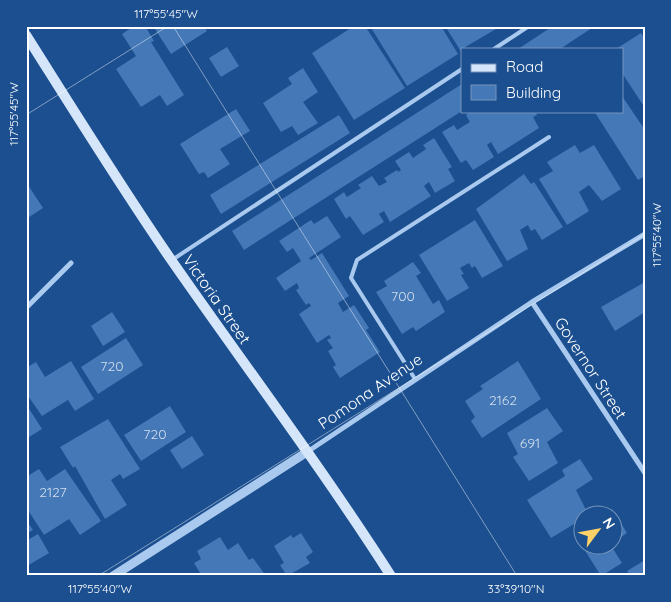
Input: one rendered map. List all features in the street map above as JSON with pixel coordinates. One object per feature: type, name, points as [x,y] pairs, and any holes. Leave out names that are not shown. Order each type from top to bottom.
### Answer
[{"type":"main road","name":"Victoria Street","points":[[26,35],[171,260],[342,500],[391,576]]},
{"type":"street","name":"Pomona Avenue","points":[[113,576],[306,452],[532,302],[645,234]]},
{"type":"street","points":[[26,308],[71,263]]},
{"type":"street","name":"Governor Street","points":[[532,302],[645,474]]},
{"type":"lane","points":[[496,48],[529,26]]},
{"type":"lane","points":[[171,260],[461,70]]},
{"type":"lane","points":[[415,379],[351,278],[357,260],[549,137]]},
{"type":"building","points":[[134,26],[145,26],[154,41],[151,42],[184,95],[167,106],[160,95],[141,107],[116,69],[136,56],[122,34]]},
{"type":"building","points":[[153,26],[204,26],[207,31],[171,54]]},
{"type":"building","points":[[354,26],[365,26],[405,88],[354,120],[312,53]]},
{"type":"building","points":[[370,26],[441,26],[458,54],[407,86]]},
{"type":"building","points":[[445,26],[501,26],[461,48],[461,51]]},
{"type":"building","points":[[553,26],[595,26],[562,48],[520,48]]},
{"type":"building","points":[[641,33],[645,39],[645,108],[624,76],[624,48],[618,48]]},
{"type":"building","points":[[227,47],[239,66],[221,77],[209,58]]},
{"type":"building","points":[[303,68],[318,92],[303,102],[318,123],[298,135],[292,126],[281,132],[263,103],[292,84],[288,78]]},
{"type":"building","points":[[461,85],[461,112],[244,250],[232,231]]},
{"type":"building","points":[[624,99],[645,130],[645,176],[638,180],[595,112],[624,112]]},
{"type":"building","points":[[236,109],[250,131],[220,149],[230,164],[208,178],[204,172],[199,174],[180,144]]},
{"type":"building","points":[[470,112],[536,112],[537,115],[533,117],[539,128],[498,154],[491,142],[487,145],[494,157],[473,170],[466,160],[461,163],[442,132],[454,125],[457,130],[470,122],[466,115]]},
{"type":"building","points":[[339,115],[350,133],[221,214],[210,195]]},
{"type":"building","points":[[434,138],[452,167],[448,169],[455,181],[435,193],[429,182],[424,186],[431,196],[390,222],[384,211],[379,214],[384,222],[363,235],[350,216],[346,219],[334,199],[344,192],[347,197],[361,188],[358,185],[372,176],[379,186],[387,182],[384,178],[397,170],[398,172],[401,170],[395,161],[409,152],[413,158],[426,149],[423,145]]},
{"type":"building","points":[[575,145],[580,153],[594,145],[621,189],[602,201],[589,185],[579,192],[589,211],[567,225],[539,179],[553,171],[547,162]]},
{"type":"building","points":[[524,174],[531,184],[534,182],[563,227],[542,240],[535,229],[531,231],[528,225],[520,230],[528,249],[507,261],[476,209]]},
{"type":"building","points":[[26,182],[43,208],[26,219]]},
{"type":"building","points":[[327,216],[341,237],[309,258],[311,260],[322,253],[349,296],[338,303],[343,312],[354,305],[369,328],[366,330],[380,352],[340,378],[333,367],[336,365],[328,351],[333,348],[327,340],[331,338],[329,335],[317,343],[299,314],[311,306],[309,303],[306,305],[296,290],[299,288],[297,283],[285,291],[276,278],[301,261],[293,248],[287,252],[279,241],[311,220],[314,224]]},
{"type":"building","points":[[475,220],[503,266],[482,278],[475,266],[472,268],[469,263],[460,268],[464,274],[461,275],[469,288],[447,301],[419,255]]},
{"type":"building","points":[[413,262],[421,273],[416,276],[433,304],[439,300],[445,312],[416,331],[413,327],[402,334],[376,292],[387,286],[384,281]]},
{"type":"building","points":[[645,282],[645,312],[615,331],[601,307]]},
{"type":"building","points":[[112,312],[125,332],[103,346],[91,326]]},
{"type":"building","points":[[126,338],[143,365],[98,394],[81,367]]},
{"type":"building","points":[[71,361],[94,399],[75,411],[68,400],[42,416],[26,393],[26,368],[36,362],[45,377]]},
{"type":"building","points":[[518,361],[541,399],[482,438],[471,421],[475,417],[465,401],[483,389],[480,386]]},
{"type":"building","points":[[26,404],[42,429],[26,439]]},
{"type":"building","points":[[170,406],[186,432],[141,461],[124,435]]},
{"type":"building","points":[[547,408],[563,431],[547,442],[558,463],[529,481],[513,457],[518,454],[507,433]]},
{"type":"building","points":[[108,419],[140,469],[123,479],[120,474],[111,480],[127,505],[105,519],[75,466],[73,468],[60,447]]},
{"type":"building","points":[[192,436],[204,455],[182,469],[170,450]]},
{"type":"building","points":[[580,459],[593,479],[576,490],[583,504],[574,504],[574,524],[551,538],[527,500],[565,476],[562,470]]},
{"type":"building","points":[[39,469],[47,481],[65,469],[101,521],[80,535],[69,519],[44,535],[26,507],[26,477]]},
{"type":"building","points":[[26,520],[33,530],[26,534]]},
{"type":"building","points":[[301,533],[313,552],[306,557],[310,563],[287,576],[280,565],[284,563],[274,546],[291,535],[293,538]]},
{"type":"building","points":[[38,534],[49,553],[27,566],[26,541]]},
{"type":"building","points":[[220,537],[228,550],[238,543],[249,560],[253,558],[266,576],[202,576],[194,563],[201,559],[197,551]]},
{"type":"building","points":[[587,554],[616,554],[622,563],[601,576]]},
{"type":"building","points":[[645,560],[645,576],[627,576],[629,574],[627,571]]}]
